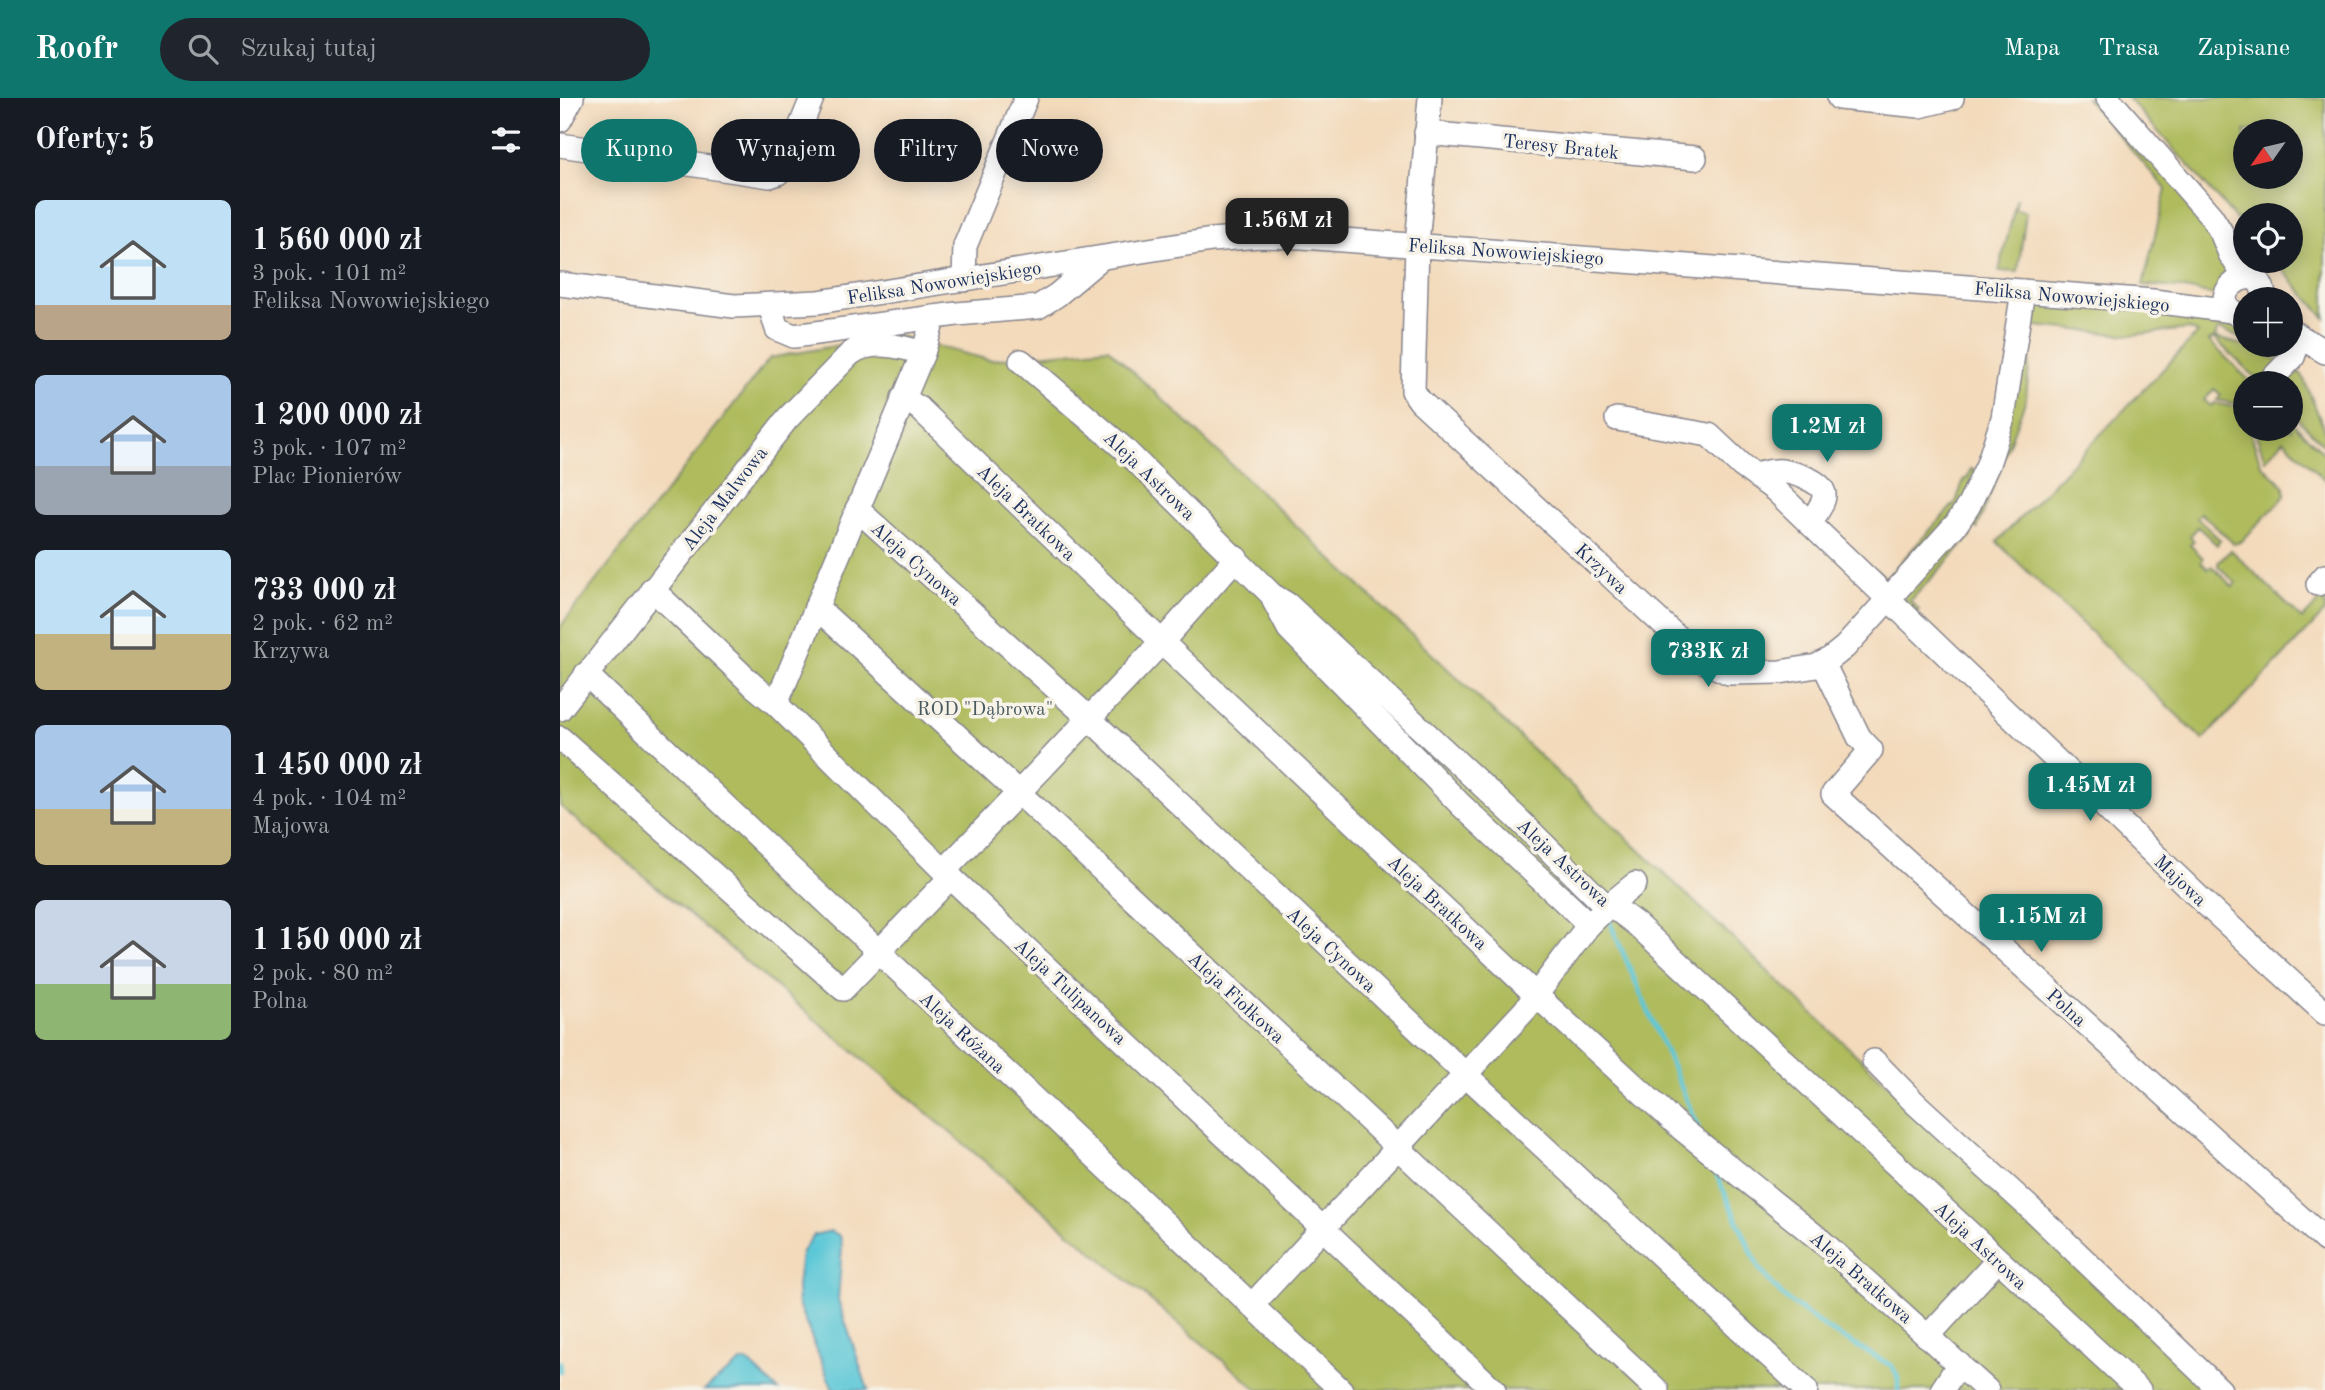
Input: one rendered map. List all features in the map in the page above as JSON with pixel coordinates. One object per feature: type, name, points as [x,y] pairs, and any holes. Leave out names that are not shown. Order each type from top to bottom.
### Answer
[{"type":"street","points":[[560,120],[572,98]]},
{"type":"street","points":[[560,145],[770,176],[778,173],[785,165],[812,98]]},
{"type":"street","points":[[964,280],[965,246],[1026,98]]},
{"type":"street","points":[[1417,244],[1430,98]]},
{"type":"street","points":[[1839,98],[1920,106],[1952,98]]},
{"type":"street","points":[[2108,98],[2211,216],[2230,254],[2235,287]]},
{"type":"street","name":"Teresy Bratek","points":[[1426,133],[1695,158]]},
{"type":"street","name":"Feliksa Nowowiejskiego","points":[[560,284],[734,306],[770,306],[818,302],[1212,240],[1258,236],[1417,244],[2206,306],[2233,298]]},
{"type":"street","name":"Krzywa","points":[[1417,244],[1412,383],[1413,391],[1420,401],[1703,661],[1729,673],[1757,674],[1800,669],[1823,663],[1845,647],[1957,523],[1980,481],[2003,418],[2023,291]]},
{"type":"street","points":[[770,306],[777,329],[794,336],[934,317],[1038,307],[1058,295],[1102,257]]},
{"type":"street","points":[[776,704],[924,348],[934,317]]},
{"type":"street","points":[[2303,338],[2325,352]]},
{"type":"street","name":"Aleja Malwowa","points":[[560,709],[788,419],[850,354],[858,348],[884,345],[924,348]]},
{"type":"street","points":[[2280,371],[2293,357]]},
{"type":"street","name":"Aleja Astrowa","points":[[1021,361],[1122,447],[1272,595],[1297,613],[1516,817],[1607,906],[1636,924],[2139,1390]]},
{"type":"street","name":"Aleja Bratkowa","points":[[903,398],[919,408],[1162,642],[1682,1129],[1819,1239],[1929,1335],[1987,1390]]},
{"type":"street","name":"Majowa","points":[[1617,419],[1709,435],[1775,490],[2208,906],[2325,1013]]},
{"type":"street","points":[[1755,475],[1783,471],[1813,481],[1821,487],[1823,501],[1811,523]]},
{"type":"street","name":"Aleja Cynowa","points":[[856,509],[1089,718],[1465,1074],[1806,1390]]},
{"type":"street","points":[[560,738],[843,989],[1020,791],[1162,642],[1236,558]]},
{"type":"street","name":"Aleja Tulipanowa","points":[[652,589],[776,704],[947,874],[1494,1390]]},
{"type":"street","points":[[1272,595],[1289,629],[1434,777],[1588,926]]},
{"type":"street","name":"Aleja Fiołkowa","points":[[816,607],[1020,791],[1396,1148],[1657,1390]]},
{"type":"street","name":"Polna","points":[[1823,663],[1859,737],[1871,750],[1833,794],[2325,1240]]},
{"type":"street","name":"Aleja Różana","points":[[586,674],[1341,1390]]},
{"type":"street","points":[[1252,1305],[1537,996],[1588,926],[1607,906],[1635,884]]},
{"type":"street","points":[[1874,1061],[1915,1103],[2031,1209],[2220,1390]]},
{"type":"street","points":[[1929,1335],[1998,1260]]},
{"type":"street","points":[[1942,1390],[1959,1364]]},
{"type":"green space","points":[[2086,98],[2099,98],[2233,249],[2233,273],[2250,273],[2238,287],[2233,287],[2229,298],[2179,288],[2143,285],[2166,189]]},
{"type":"green space","points":[[2128,98],[2325,98],[2325,318],[2303,293],[2303,287],[2298,287],[2286,273],[2303,273],[2303,203],[2233,203],[2233,216]]},
{"type":"green space","points":[[2017,198],[2015,210],[2026,212],[2018,272],[1999,271]]},
{"type":"green space","points":[[2036,300],[2213,318],[2233,323],[2233,334],[2218,329],[2215,338],[2233,342],[2233,356],[2214,338],[2209,341],[2240,371],[2233,371],[2233,403],[2217,400],[2221,395],[2214,389],[2204,400],[2211,406],[2214,403],[2233,407],[2233,441],[2253,441],[2261,464],[2284,486],[2285,496],[2241,542],[2233,543],[2201,513],[2197,518],[2220,540],[2217,545],[2198,527],[2190,536],[2194,541],[2190,545],[2203,558],[2201,562],[2208,569],[2212,566],[2233,587],[2236,583],[2218,566],[2231,550],[2302,619],[2325,596],[2325,612],[2203,740],[1997,542],[2198,333],[2189,329],[2130,335],[2025,325],[2029,308]]},
{"type":"green space","name":"ROD \"Dąbrowa\"","points":[[894,335],[989,360],[1108,348],[2211,1390],[1258,1390],[560,806],[560,627],[770,358]]},
{"type":"green space","points":[[2023,339],[2031,344],[2026,399],[1977,529],[1968,520]]},
{"type":"green space","points":[[2234,357],[2272,357],[2283,362],[2274,371],[2248,371]]},
{"type":"green space","points":[[2303,377],[2325,431],[2325,446],[2303,424]]},
{"type":"green space","points":[[2303,433],[2325,454],[2325,480],[2285,441],[2303,441]]},
{"type":"green space","points":[[2258,441],[2283,441],[2265,460]]},
{"type":"green space","points":[[1971,469],[1977,472],[1963,503],[1890,585],[1876,577],[1877,570],[1886,578],[1956,502],[1964,479],[1967,479]]},
{"type":"green space","points":[[1962,527],[1971,536],[1910,601],[1919,610],[1914,615],[1904,605],[1903,595]]},
{"type":"water","points":[[831,1231],[840,1236],[842,1246],[838,1300],[868,1390],[833,1390],[798,1304],[801,1253],[814,1235]]},
{"type":"water","points":[[747,1361],[778,1390],[704,1390],[741,1362]]},
{"type":"waterway","points":[[1608,918],[1698,1126]]},
{"type":"waterway","points":[[1713,1167],[1759,1268],[1770,1282],[1785,1298],[1827,1329],[1892,1366],[1898,1378],[1898,1390]]},
{"type":"waterway","points":[[560,1362],[560,1371]]}]
